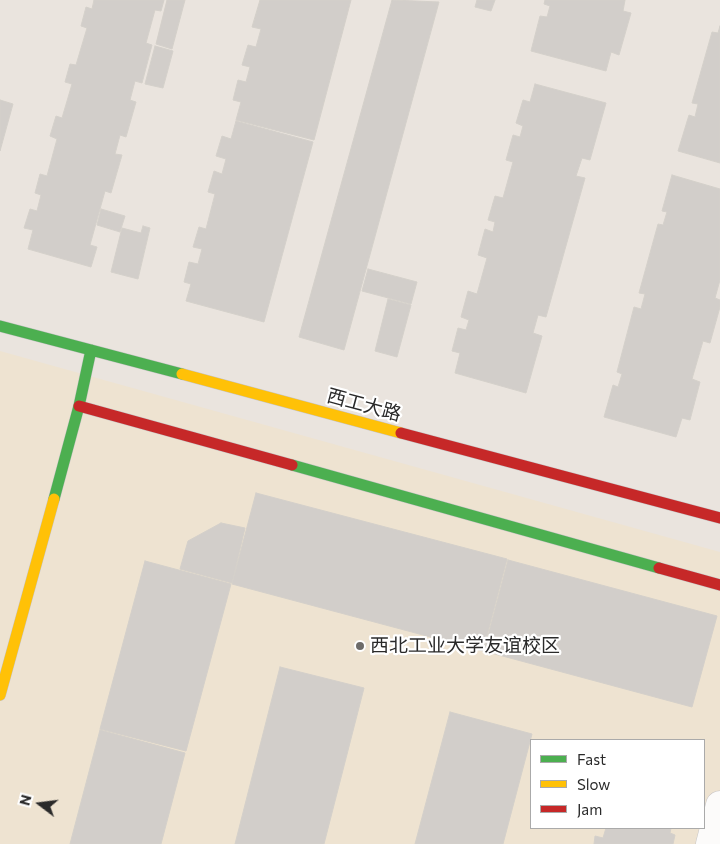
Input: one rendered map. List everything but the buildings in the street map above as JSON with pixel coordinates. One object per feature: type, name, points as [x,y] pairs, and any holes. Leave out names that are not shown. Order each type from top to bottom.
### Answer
[{"type":"street","name":"西工大路","points":[[0,326],[720,518]]},
{"type":"street","points":[[0,691],[79,406],[91,350]]},
{"type":"street","points":[[79,406],[720,585]]},
{"type":"street","points":[[710,844],[720,806]]},
{"type":"shaded area","name":"西北工业大学友谊校区","points":[[0,351],[720,552],[720,844],[0,844]]},
{"type":"traffic: fast","points":[[0,326],[182,374]]},
{"type":"traffic: fast","points":[[54,499],[79,406],[91,350]]},
{"type":"traffic: fast","points":[[292,465],[659,568]]},
{"type":"traffic: slow","points":[[182,374],[401,433]]},
{"type":"traffic: slow","points":[[0,695],[54,499]]},
{"type":"traffic: jam","points":[[79,406],[292,465]]},
{"type":"traffic: jam","points":[[401,433],[720,518]]},
{"type":"traffic: jam","points":[[659,568],[720,585]]},
{"type":"place","name":"西北工业大学友谊校区","points":[[360,646]]}]
